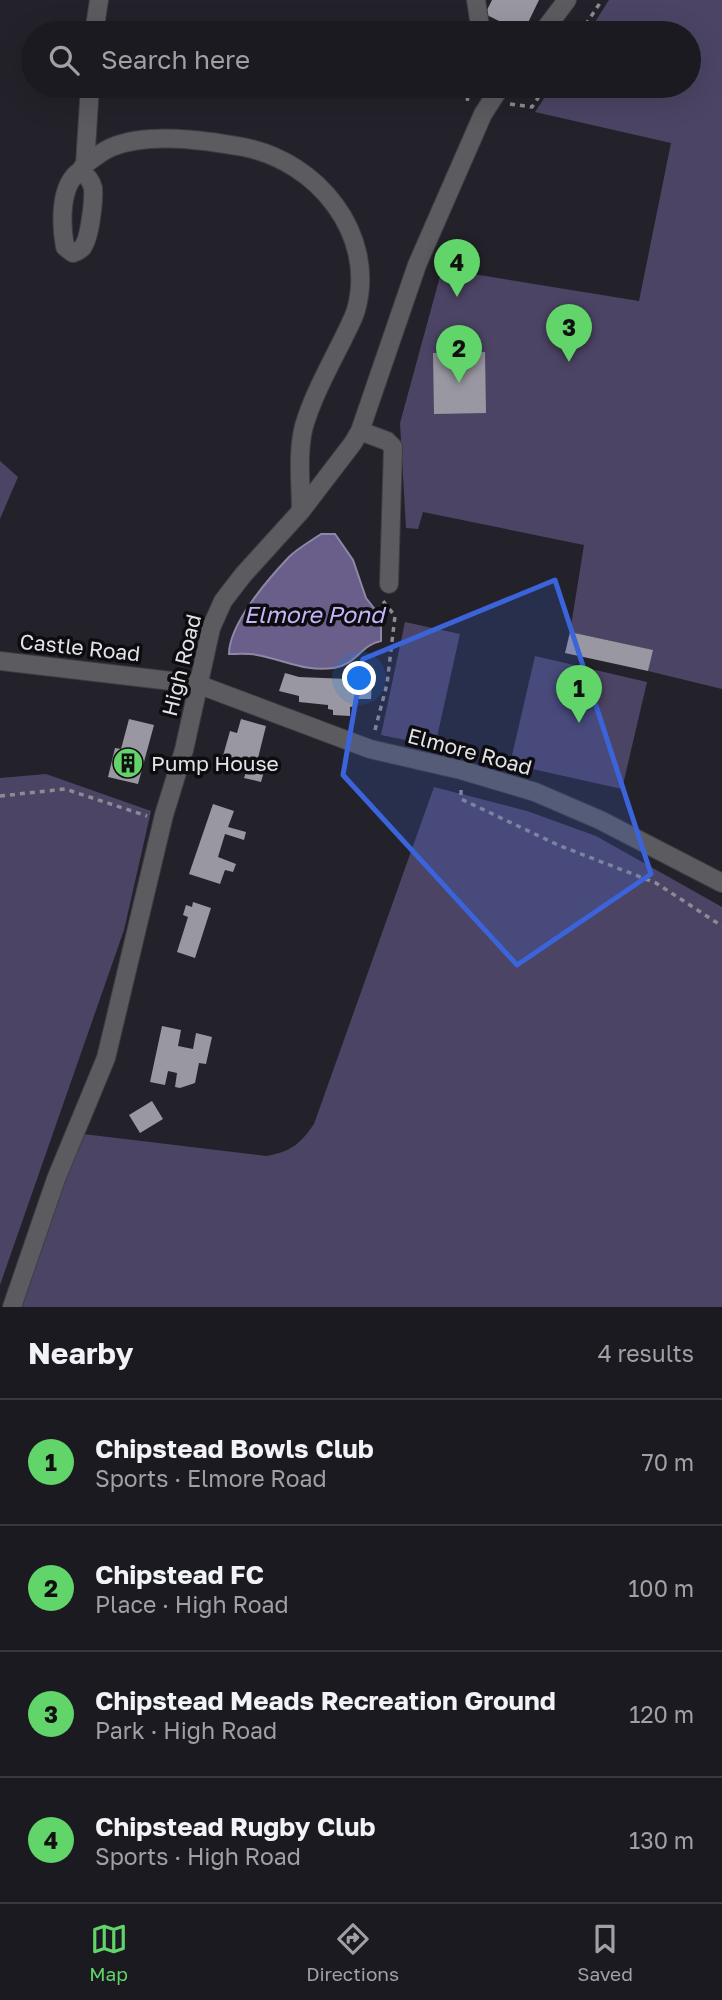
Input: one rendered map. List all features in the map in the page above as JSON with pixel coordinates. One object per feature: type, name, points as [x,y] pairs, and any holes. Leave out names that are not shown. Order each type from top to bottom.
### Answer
[{"type":"street","points":[[96,21],[99,0]]},
{"type":"street","points":[[476,0],[479,21]]},
{"type":"street","points":[[551,21],[568,0]]},
{"type":"street","points":[[89,98],[82,167],[111,147],[144,140],[202,139],[253,149],[298,169],[327,194],[348,223],[357,251],[362,282],[355,313],[303,430],[301,511]]},
{"type":"street","name":"High Road","points":[[12,1307],[56,1179],[106,1058],[163,821],[184,750],[211,628],[223,601],[343,459],[360,431],[417,265],[450,187],[484,114],[495,98]]},
{"type":"street","points":[[360,431],[387,441],[393,447],[384,590]]},
{"type":"street","name":"Castle Road","points":[[0,661],[197,684]]},
{"type":"street","name":"Elmore Road","points":[[197,684],[370,749],[461,770],[535,792],[600,820],[722,883]]},
{"type":"path","points":[[588,21],[602,0]]},
{"type":"path","points":[[515,98],[532,107],[538,98]]},
{"type":"path","points":[[370,749],[387,684],[395,616],[384,590]]},
{"type":"path","points":[[461,770],[461,799],[558,845],[656,883],[722,926]]},
{"type":"path","points":[[0,796],[65,789],[163,821]]},
{"type":"highlighted area","points":[[555,580],[651,874],[517,965],[343,775],[363,659]]},
{"type":"shaded area","points":[[609,0],[722,0],[722,689],[648,671],[652,650],[570,632],[584,545],[423,512],[418,529],[406,528],[400,423],[442,269],[639,301],[671,143],[535,112],[544,98],[701,98],[701,21],[596,21]]},
{"type":"shaded area","points":[[0,461],[18,477],[0,519]]},
{"type":"shaded area","points":[[405,622],[460,634],[435,746],[381,735]]},
{"type":"shaded area","points":[[535,656],[647,682],[622,789],[510,764]]},
{"type":"shaded area","points":[[46,774],[151,811],[124,930],[0,1285],[0,778]]},
{"type":"shaded area","points":[[434,787],[527,811],[596,836],[722,907],[722,1307],[12,1307],[75,1133],[267,1156],[295,1146],[304,1137],[314,1124]]},
{"type":"water","name":"Elmore Pond","points":[[321,534],[335,534],[353,560],[366,598],[381,617],[381,641],[368,646],[342,666],[323,669],[254,654],[229,654],[235,629],[261,589],[293,554]]},
{"type":"building","points":[[492,0],[539,0],[529,21],[499,21],[485,14]]},
{"type":"building","points":[[485,352],[486,413],[434,414],[433,353]]},
{"type":"building","points":[[570,632],[653,650],[648,671],[565,653]]},
{"type":"building","points":[[285,673],[299,677],[372,680],[371,699],[357,699],[356,706],[350,707],[350,716],[333,715],[333,710],[328,709],[328,705],[299,702],[299,696],[279,691]]},
{"type":"building","name":"Pump House","points":[[129,719],[154,725],[138,784],[108,777],[115,748],[121,749]]},
{"type":"building","points":[[241,719],[266,726],[258,758],[267,761],[261,782],[244,778],[247,769],[221,763],[230,731],[237,733]]},
{"type":"building","points":[[213,804],[234,811],[228,827],[246,832],[244,840],[225,834],[218,857],[236,864],[233,872],[225,870],[220,884],[189,874]]},
{"type":"building","points":[[193,902],[211,908],[195,958],[177,952],[188,917],[183,915],[186,905],[192,907]]},
{"type":"building","points":[[162,1026],[181,1030],[178,1046],[193,1049],[196,1033],[212,1037],[206,1064],[199,1063],[195,1083],[175,1087],[177,1073],[168,1071],[165,1085],[150,1082]]},
{"type":"building","points":[[152,1101],[163,1119],[140,1133],[129,1115]]},
{"type":"place","name":"Chipstead Rugby Club","points":[[457,297]]},
{"type":"place","name":"Chipstead Meads Recreation Ground","points":[[569,362]]},
{"type":"place","name":"Chipstead FC","points":[[459,383]]},
{"type":"place","name":"Chipstead Bowls Club","points":[[579,723]]},
{"type":"place","name":"Pump House","points":[[128,763]]}]
